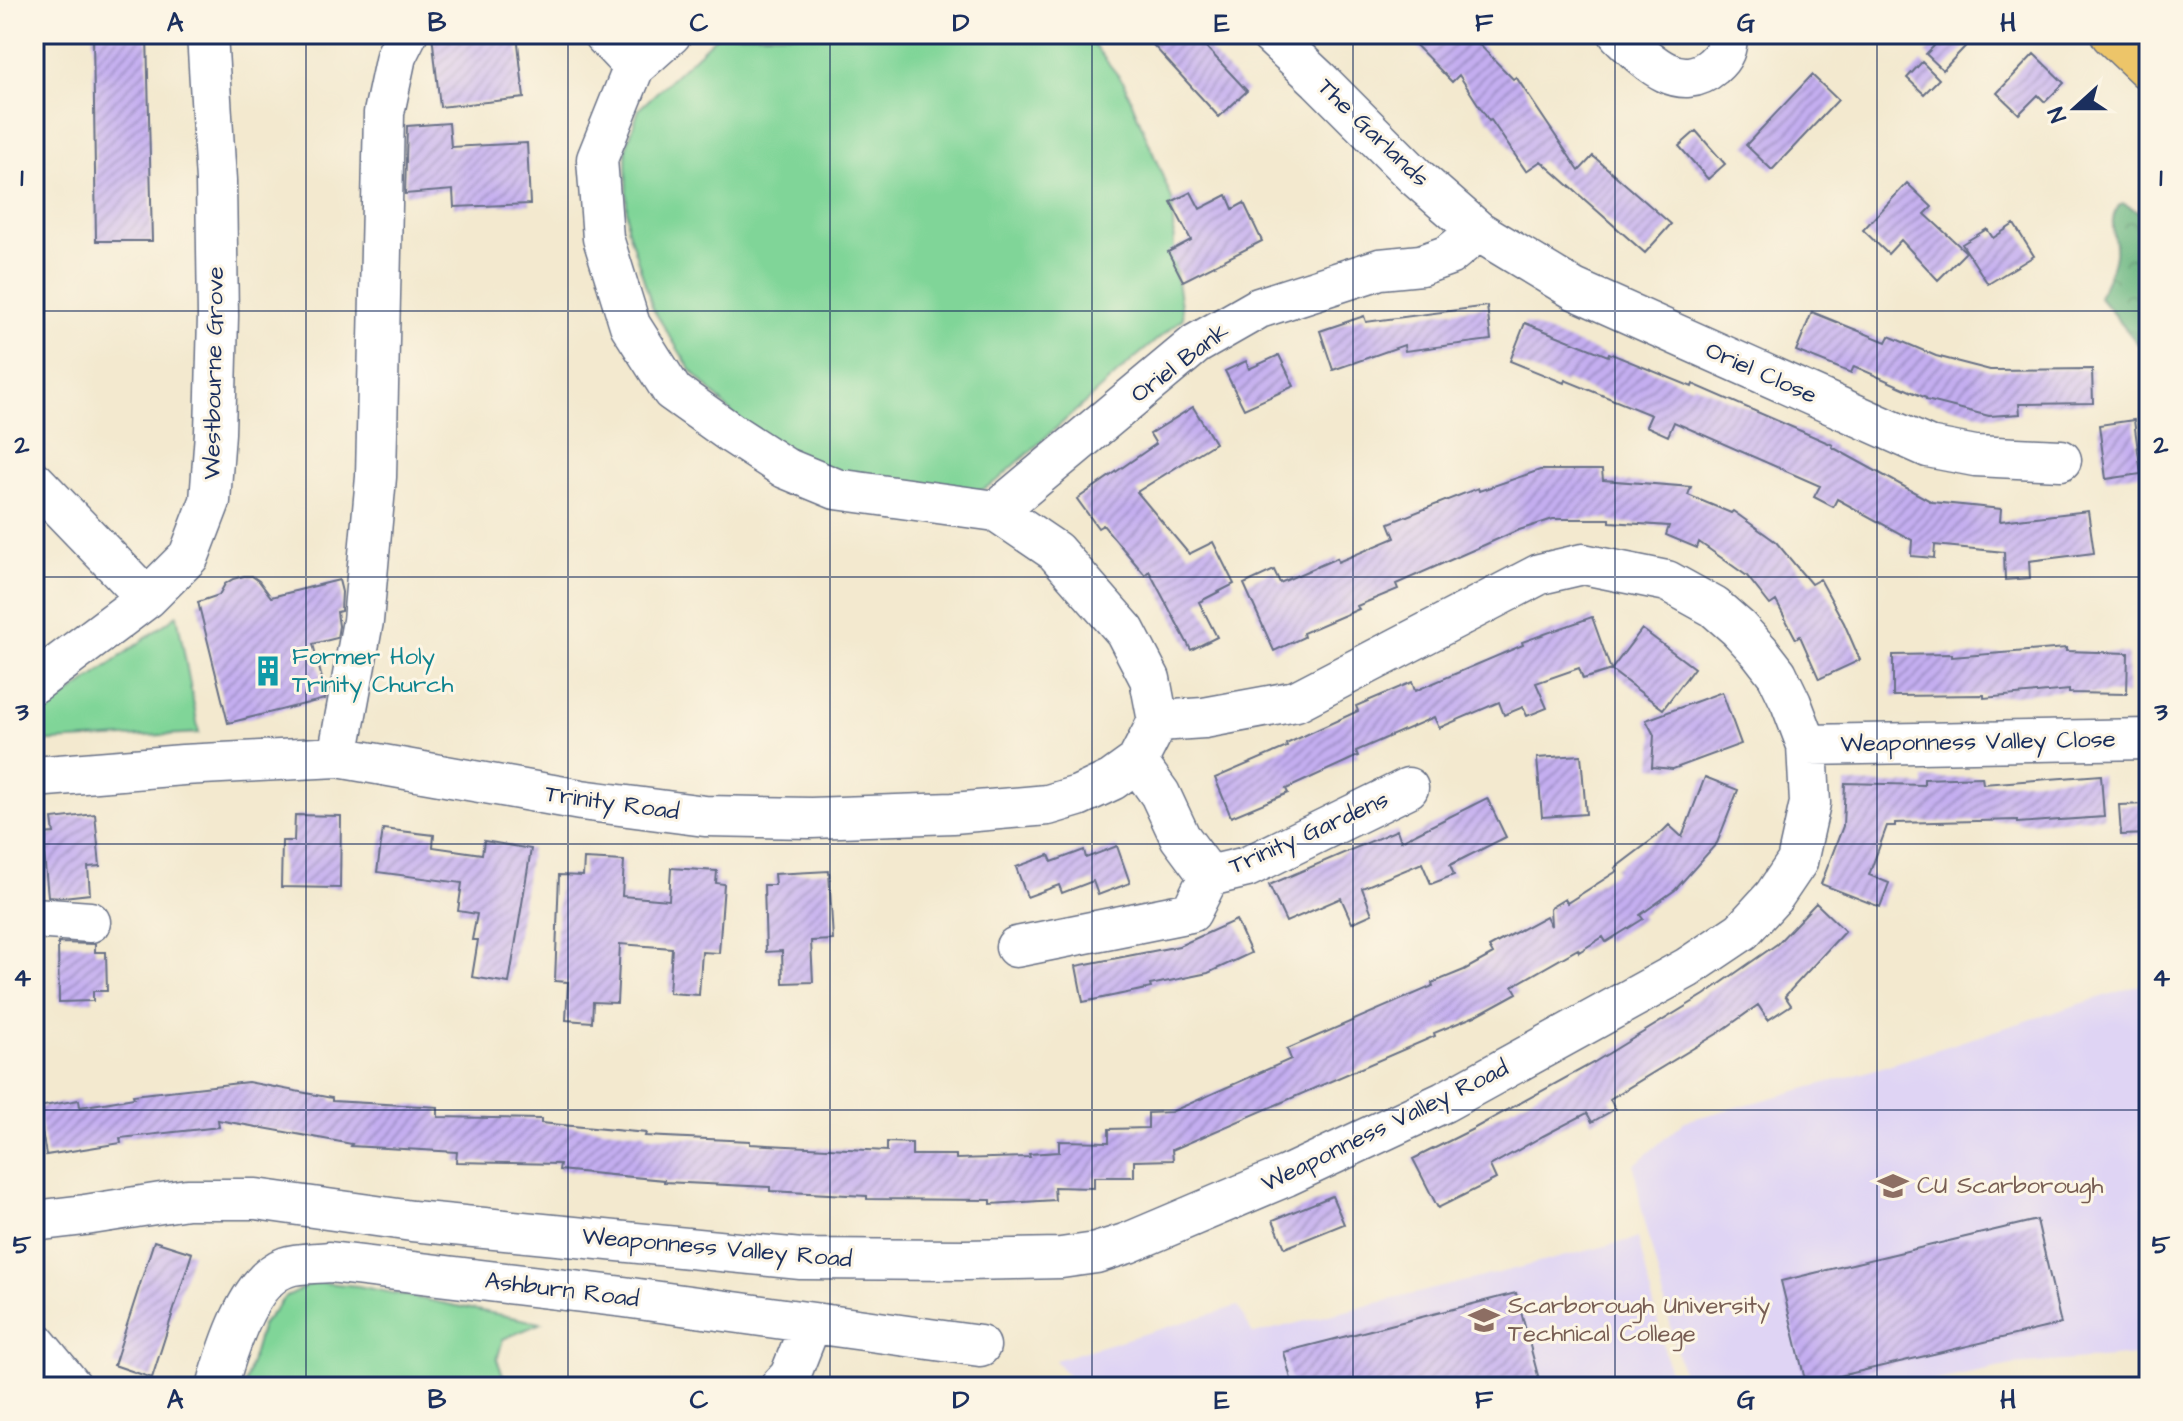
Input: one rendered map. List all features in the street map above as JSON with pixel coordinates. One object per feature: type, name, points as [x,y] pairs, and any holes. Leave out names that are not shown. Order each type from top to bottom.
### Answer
[{"type":"main road","points":[[2113,34],[2149,68]]},
{"type":"street","name":"Westbourne Grove","points":[[34,683],[147,598],[189,556],[210,501],[218,316],[216,181],[207,34]]},
{"type":"street","points":[[338,757],[363,621],[376,477],[384,113],[396,56],[407,34]]},
{"type":"street","points":[[603,34],[634,67]]},
{"type":"street","points":[[671,34],[634,67],[597,159],[603,238],[630,325],[672,391],[785,468],[836,489],[996,511],[1055,551],[1125,631],[1150,679],[1158,721]]},
{"type":"street","name":"The Garlands","points":[[1270,34],[1416,177],[1478,231]]},
{"type":"street","points":[[1619,34],[1650,63],[1671,76],[1694,78],[1721,59],[1727,48],[1727,34]]},
{"type":"street","name":"Oriel Close","points":[[1478,231],[1574,289],[1928,447],[1975,456],[2061,460]]},
{"type":"street","name":"Oriel Bank","points":[[996,511],[1196,344],[1259,308],[1380,269],[1421,265],[1449,255],[1478,231]]},
{"type":"street","points":[[34,481],[147,598]]},
{"type":"street","name":"Weaponness Valley Road","points":[[34,1221],[187,1199],[256,1199],[412,1221],[801,1259],[1032,1259],[1096,1253],[1128,1243],[1286,1176],[1444,1102],[1687,968],[1742,931],[1774,896],[1797,862],[1810,803],[1807,745],[1791,703],[1777,674],[1738,628],[1714,607],[1667,581],[1583,564],[1540,574],[1296,701],[1204,718],[1158,721]]},
{"type":"street","name":"Trinity Road","points":[[34,777],[338,757],[581,800],[705,816],[811,818],[953,813],[1048,805],[1078,796],[1112,780],[1137,762],[1158,721]]},
{"type":"street","name":"Weaponness Valley Close","points":[[1807,745],[2149,739]]},
{"type":"street","points":[[1016,947],[1191,912],[1209,876],[1180,837],[1160,794],[1137,762]]},
{"type":"street","name":"Trinity Gardens","points":[[1209,876],[1247,867],[1408,788]]},
{"type":"street","points":[[34,918],[90,922]]},
{"type":"street","name":"Ashburn Road","points":[[217,1387],[227,1354],[255,1293],[265,1279],[287,1266],[329,1262],[624,1297],[980,1346]]},
{"type":"street","points":[[780,1387],[790,1376],[811,1323]]},
{"type":"street","points":[[34,1341],[72,1387]]},
{"type":"shaded area","name":"CU Scarborough","points":[[2149,982],[2149,1354],[2012,1365],[1904,1387],[1686,1387],[1641,1206],[1634,1165],[1685,1121],[1863,1073]]},
{"type":"shaded area","name":"Scarborough University Technical College","points":[[1638,1238],[1673,1387],[1077,1387],[1055,1360],[1238,1306],[1253,1334]]},
{"type":"green space","points":[[719,34],[1085,34],[1124,83],[1172,199],[1175,270],[1183,318],[999,479],[982,490],[840,478],[743,425],[691,370],[653,309],[627,227],[626,149],[639,109]]},
{"type":"green space","points":[[2124,204],[2149,217],[2149,357],[2099,297],[2114,259],[2114,217],[2120,205]]},
{"type":"green space","points":[[177,615],[199,733],[34,742],[34,720]]},
{"type":"green space","points":[[315,1282],[358,1286],[541,1323],[503,1339],[497,1360],[508,1387],[244,1387],[262,1325],[285,1297]]},
{"type":"building","points":[[93,34],[147,34],[152,241],[96,241]]},
{"type":"building","points":[[432,34],[517,34],[524,98],[440,107]]},
{"type":"building","points":[[1143,34],[1194,34],[1247,91],[1219,117]]},
{"type":"building","points":[[1405,34],[1469,34],[1513,79],[1516,77],[1579,171],[1593,156],[1671,224],[1645,253],[1541,161],[1526,171],[1459,75],[1452,82]]},
{"type":"building","points":[[1921,34],[1977,34],[1943,70],[1926,54],[1934,46]]},
{"type":"building","points":[[2034,54],[2064,83],[2045,102],[2038,95],[2019,114],[1997,93]]},
{"type":"building","points":[[1922,62],[1939,79],[1924,94],[1907,78]]},
{"type":"building","points":[[1812,75],[1838,100],[1772,170],[1746,145]]},
{"type":"building","points":[[449,123],[451,147],[527,143],[530,204],[454,207],[453,190],[405,194],[407,126]]},
{"type":"building","points":[[1696,131],[1725,164],[1708,179],[1679,146]]},
{"type":"building","points":[[1907,183],[1932,207],[1925,214],[1966,252],[1938,280],[1901,240],[1888,254],[1863,230]]},
{"type":"building","points":[[1191,192],[1200,209],[1227,195],[1233,209],[1244,203],[1262,241],[1183,281],[1168,252],[1191,240],[1171,202]]},
{"type":"building","points":[[2014,224],[2034,256],[1988,284],[1962,244],[1987,229],[1993,238]]},
{"type":"building","points":[[1487,306],[1491,340],[1405,351],[1404,345],[1333,370],[1320,331],[1364,316],[1366,322]]},
{"type":"building","points":[[1812,312],[1886,342],[1889,336],[1936,356],[1990,370],[2092,369],[2093,403],[2019,404],[2020,414],[1989,416],[1926,400],[1854,366],[1851,373],[1796,351]]},
{"type":"building","points":[[1525,323],[1692,387],[1693,384],[1833,445],[1932,502],[2001,509],[2000,521],[2088,511],[2094,553],[2029,561],[2030,578],[2005,580],[2004,552],[1935,545],[1934,558],[1911,556],[1912,540],[1837,499],[1833,507],[1814,497],[1820,486],[1674,422],[1668,436],[1646,426],[1651,415],[1510,361]]},
{"type":"building","points":[[1279,355],[1294,386],[1244,409],[1225,371],[1246,361],[1249,369]]},
{"type":"building","points":[[1193,407],[1215,443],[1137,492],[1189,554],[1213,542],[1234,584],[1199,602],[1217,637],[1191,650],[1149,571],[1145,575],[1103,525],[1098,528],[1077,499],[1156,444],[1150,434]]},
{"type":"building","points":[[2134,420],[2141,474],[2106,479],[2099,425]]},
{"type":"building","points":[[1540,470],[1602,470],[1603,480],[1691,487],[1688,495],[1731,513],[1733,511],[1776,542],[1811,584],[1820,579],[1860,660],[1819,679],[1800,636],[1796,639],[1776,601],[1770,605],[1747,576],[1699,542],[1697,548],[1666,535],[1669,526],[1610,522],[1610,519],[1553,519],[1516,531],[1396,584],[1398,589],[1303,633],[1304,637],[1274,651],[1244,584],[1274,570],[1280,583],[1337,558],[1338,562],[1395,538],[1389,523],[1478,488],[1479,491]]},
{"type":"building","name":"Former Holy Trinity Church","points":[[252,576],[259,581],[271,597],[339,580],[341,611],[337,612],[337,638],[313,644],[325,699],[228,723],[198,602],[219,595],[225,584]]},
{"type":"building","points":[[1592,617],[1611,670],[1583,679],[1579,668],[1536,683],[1547,708],[1527,716],[1523,707],[1504,715],[1499,702],[1439,728],[1434,717],[1356,751],[1358,756],[1286,789],[1288,793],[1231,817],[1215,778],[1287,747],[1286,744],[1358,711],[1356,706],[1412,682],[1415,691],[1523,645],[1522,642]]},
{"type":"building","points":[[1642,629],[1694,668],[1663,709],[1611,670]]},
{"type":"building","points":[[2066,648],[2066,651],[2128,653],[2127,694],[2069,693],[2069,690],[1984,698],[1984,695],[1893,696],[1893,655],[1952,654],[1952,657]]},
{"type":"building","points":[[1722,692],[1741,744],[1673,769],[1652,767],[1654,735],[1646,720]]},
{"type":"building","points":[[1581,755],[1586,814],[1542,817],[1537,758]]},
{"type":"building","points":[[2101,775],[2104,817],[2017,823],[2017,820],[1895,823],[1895,826],[1887,826],[1869,875],[1889,883],[1880,907],[1821,884],[1843,826],[1845,783],[1924,785],[1924,779],[1982,777],[1983,784]]},
{"type":"building","points":[[1705,777],[1738,790],[1717,843],[1675,890],[1640,915],[1643,919],[1606,942],[1603,937],[1579,952],[1578,949],[1513,986],[1517,993],[1475,1016],[1434,1033],[1435,1036],[1172,1150],[1173,1160],[1134,1161],[1134,1177],[1094,1177],[1094,1188],[1054,1187],[1055,1200],[991,1204],[991,1200],[867,1199],[867,1196],[770,1191],[770,1187],[664,1182],[559,1170],[560,1164],[456,1162],[457,1152],[351,1146],[218,1120],[219,1127],[120,1138],[121,1143],[46,1155],[38,1107],[79,1100],[80,1107],[134,1098],[133,1095],[248,1082],[332,1098],[332,1101],[438,1107],[438,1117],[541,1119],[541,1123],[646,1133],[645,1136],[750,1141],[750,1144],[887,1151],[887,1142],[912,1143],[912,1155],[956,1155],[956,1159],[1030,1157],[1029,1154],[1059,1152],[1059,1141],[1109,1142],[1109,1129],[1148,1128],[1148,1113],[1171,1112],[1291,1059],[1287,1049],[1433,986],[1432,983],[1493,954],[1489,947],[1546,916],[1551,926],[1550,908],[1565,899],[1567,903],[1617,871],[1615,868],[1669,825],[1682,837]]},
{"type":"building","points":[[1487,798],[1506,837],[1450,865],[1454,875],[1431,884],[1422,863],[1362,888],[1372,914],[1352,923],[1341,898],[1286,922],[1269,885],[1397,830],[1401,841]]},
{"type":"building","points":[[2149,804],[2149,834],[2121,835],[2119,805]]},
{"type":"building","points":[[95,814],[100,866],[88,867],[90,894],[48,896],[42,834],[54,833],[52,819]]},
{"type":"building","points":[[295,815],[341,816],[340,888],[281,887],[282,841],[294,841]]},
{"type":"building","points":[[383,829],[434,835],[433,847],[482,854],[484,841],[531,849],[509,983],[472,977],[478,940],[472,940],[477,914],[458,911],[462,883],[377,872]]},
{"type":"building","points":[[1117,846],[1130,883],[1098,895],[1093,881],[1062,893],[1059,885],[1027,897],[1016,867],[1049,855],[1052,862],[1084,850],[1086,858]]},
{"type":"building","points":[[584,859],[624,861],[622,896],[669,900],[671,868],[717,871],[716,883],[724,884],[719,953],[702,952],[699,995],[669,993],[672,948],[620,944],[617,1003],[593,1002],[592,1022],[566,1020],[568,982],[555,981],[559,875],[583,876]]},
{"type":"building","points":[[829,871],[833,940],[811,941],[813,982],[783,983],[782,951],[766,952],[764,885],[775,885],[774,874]]},
{"type":"building","points":[[1816,903],[1845,931],[1785,996],[1791,1005],[1768,1020],[1758,1005],[1720,1032],[1610,1099],[1615,1109],[1592,1122],[1587,1113],[1543,1136],[1490,1166],[1496,1179],[1438,1208],[1413,1159],[1593,1063],[1704,995],[1777,944]]},
{"type":"building","points":[[1236,920],[1251,953],[1208,973],[1083,1002],[1076,966],[1179,946]]},
{"type":"building","points":[[58,943],[95,944],[95,952],[106,952],[107,991],[93,991],[93,1001],[59,1002]]},
{"type":"building","points":[[1332,1196],[1344,1224],[1285,1248],[1273,1220]]},
{"type":"building","name":"CU Scarborough","points":[[2037,1220],[2061,1324],[1806,1384],[1781,1281]]},
{"type":"building","points":[[154,1241],[192,1253],[152,1378],[114,1365]]},
{"type":"building","points":[[1516,1293],[1541,1387],[1293,1387],[1284,1352]]},
{"type":"place","name":"Former Holy Trinity Church","points":[[268,671]]},
{"type":"place","name":"CU Scarborough","points":[[1893,1186]]},
{"type":"place","name":"Scarborough University Technical College","points":[[1484,1320]]}]
